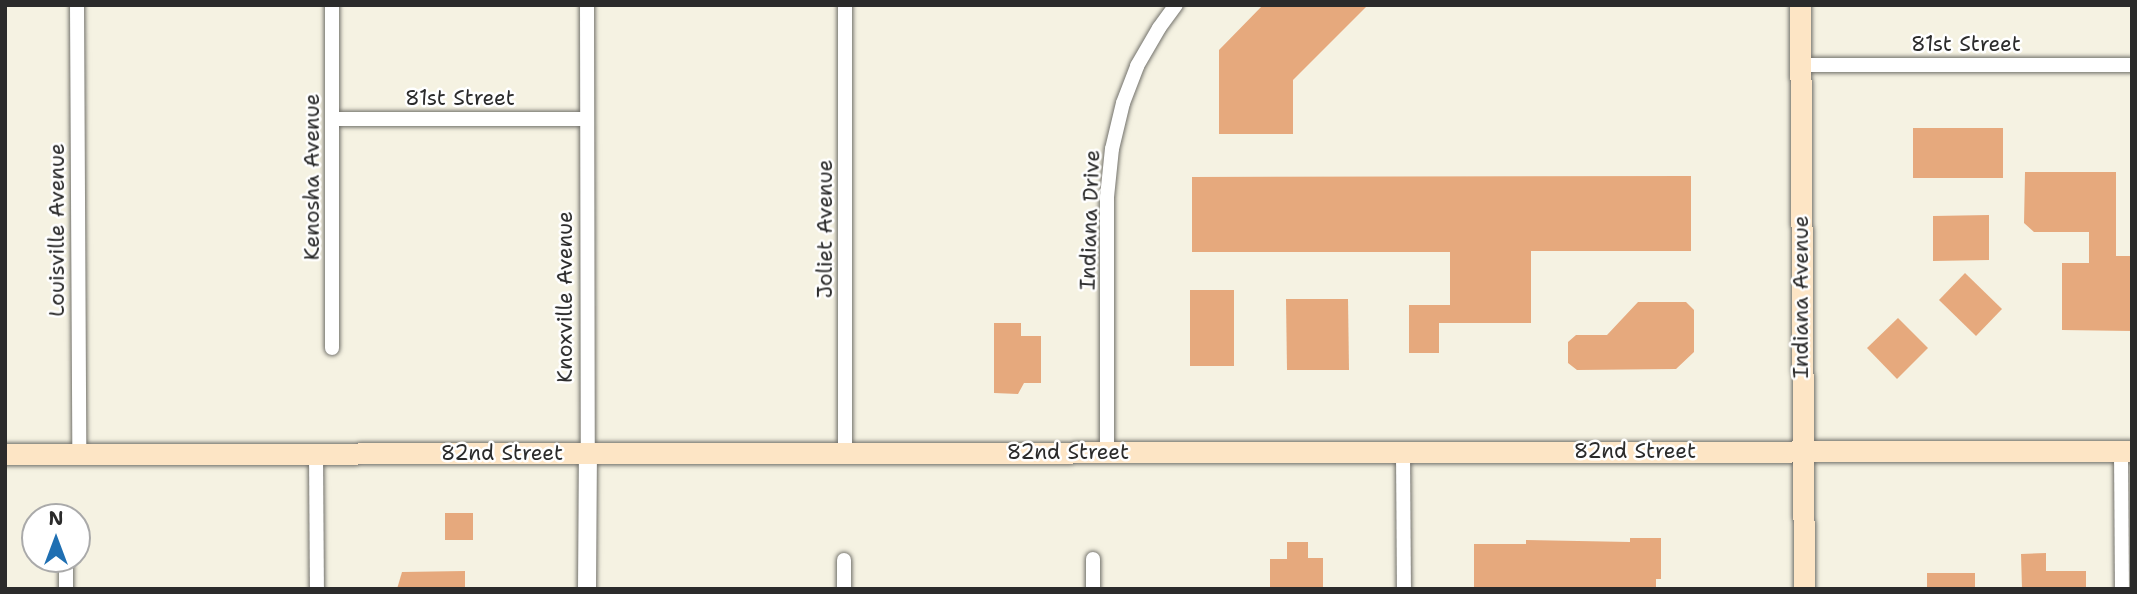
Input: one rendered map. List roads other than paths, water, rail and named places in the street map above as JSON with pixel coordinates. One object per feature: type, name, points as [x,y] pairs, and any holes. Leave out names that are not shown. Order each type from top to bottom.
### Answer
[{"type":"main road","name":"Indiana Avenue","points":[[1800,5],[1804,589]]},
{"type":"main road","name":"82nd Street","points":[[5,454],[2126,451]]},
{"type":"street","name":"Louisville Avenue","points":[[77,5],[79,454]]},
{"type":"street","name":"Kenosha Avenue","points":[[332,5],[332,348]]},
{"type":"street","name":"Knoxville Avenue","points":[[587,5],[587,589]]},
{"type":"street","name":"Joliet Avenue","points":[[845,5],[845,453]]},
{"type":"street","name":"Indiana Drive","points":[[1107,452],[1107,197],[1112,149],[1123,103],[1137,66],[1176,5]]},
{"type":"street","name":"81st Street","points":[[1800,65],[2132,65]]},
{"type":"street","name":"81st Street","points":[[333,119],[587,119]]},
{"type":"street","points":[[2122,589],[2126,451]]},
{"type":"street","points":[[1403,452],[1404,589]]},
{"type":"street","points":[[316,454],[317,589]]},
{"type":"street","points":[[1093,559],[1093,589]]},
{"type":"street","points":[[844,560],[844,589]]}]
